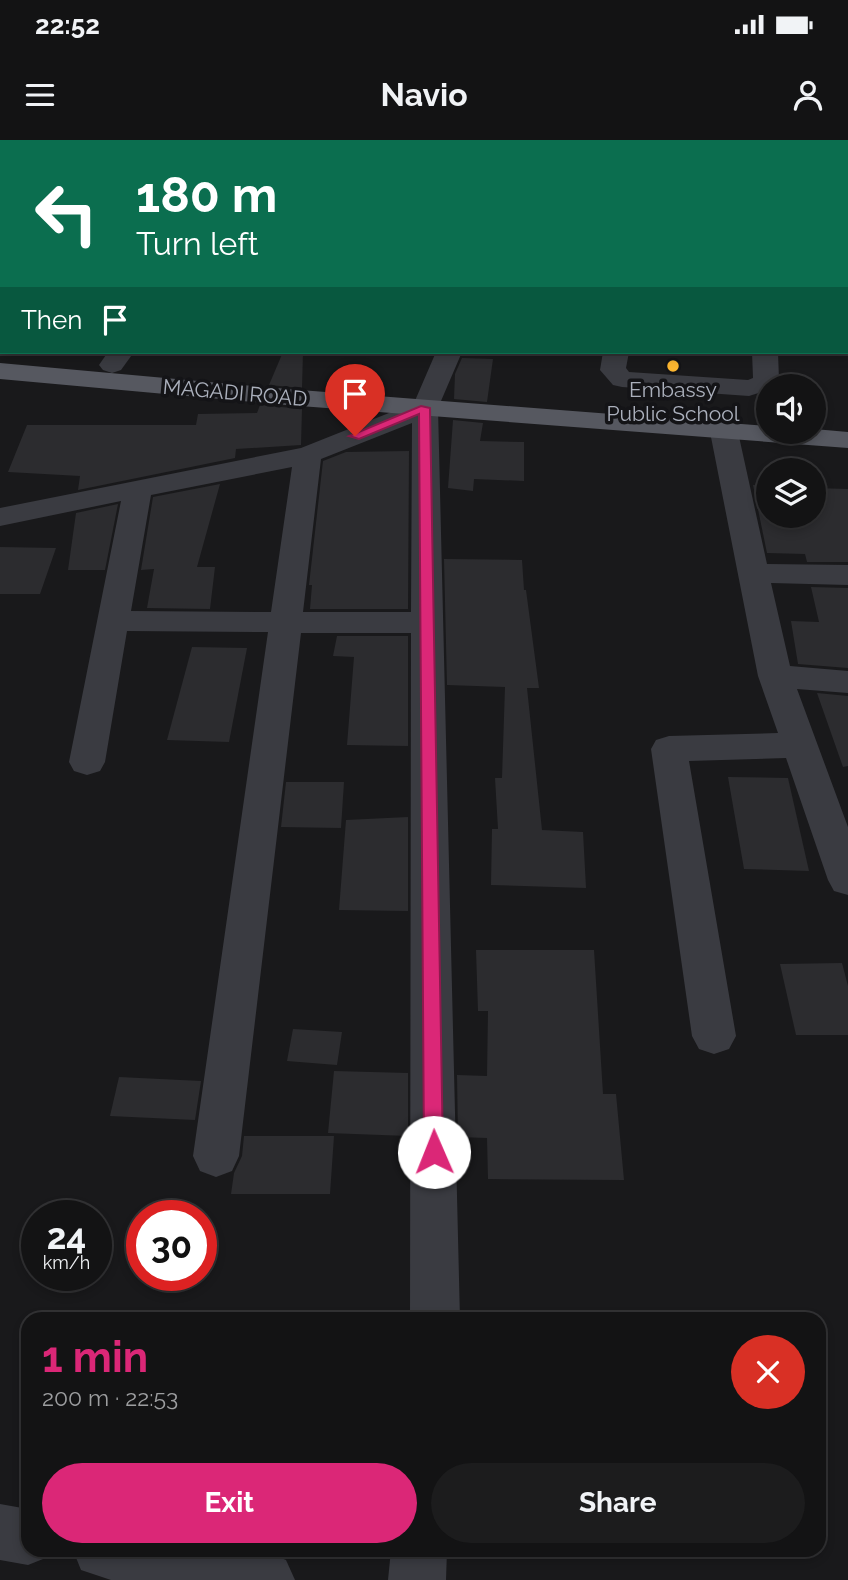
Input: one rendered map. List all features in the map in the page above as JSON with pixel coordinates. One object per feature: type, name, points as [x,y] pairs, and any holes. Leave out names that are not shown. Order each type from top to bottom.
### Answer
[{"type":"main road","name":"MAGADI ROAD","points":[[0,354],[116,358],[428,400],[639,394],[848,440]]},
{"type":"main road","name":"MAGADI ROAD","points":[[0,371],[428,400],[707,410],[756,416]]},
{"type":"main road","points":[[826,421],[848,422]]},
{"type":"street","points":[[435,1312],[428,400],[448,354]]},
{"type":"street","points":[[616,354],[613,370],[639,394]]},
{"type":"street","points":[[765,354],[766,380],[762,384],[707,410],[752,573],[775,676],[798,745],[838,819],[848,880]]},
{"type":"street","points":[[0,517],[308,455],[428,400]]},
{"type":"street","points":[[216,1156],[308,455]]},
{"type":"street","points":[[87,762],[138,489]]},
{"type":"street","points":[[752,573],[848,575]]},
{"type":"street","points":[[113,621],[428,623]]},
{"type":"street","points":[[775,676],[848,682]]},
{"type":"street","points":[[714,1035],[668,749],[798,745]]},
{"type":"street","points":[[0,1532],[21,1536]]},
{"type":"street","points":[[140,1557],[266,1580]]},
{"type":"street","points":[[417,1580],[419,1557]]},
{"type":"building","points":[[282,354],[303,354],[302,388],[269,385]]},
{"type":"building","points":[[462,358],[493,359],[487,402],[454,399],[455,374]]},
{"type":"building","points":[[260,405],[302,409],[301,445],[236,449],[235,458],[78,490],[80,476],[8,472],[27,425],[196,425],[198,414],[257,413]]},
{"type":"building","points":[[453,420],[483,423],[480,441],[524,442],[524,481],[474,479],[473,491],[448,488]]},
{"type":"building","points":[[409,451],[408,609],[310,609],[312,585],[309,585],[323,461],[346,452]]},
{"type":"building","points":[[220,484],[197,567],[215,567],[210,609],[147,608],[154,569],[141,570],[153,497]]},
{"type":"building","points":[[826,488],[848,489],[848,562],[807,562],[805,554],[767,553],[762,528],[826,528]]},
{"type":"building","points":[[118,504],[105,570],[68,570],[76,513]]},
{"type":"building","points":[[0,547],[56,548],[40,594],[0,594]]},
{"type":"building","points":[[444,559],[522,560],[539,688],[527,688],[542,830],[583,832],[586,888],[491,885],[492,829],[498,829],[495,778],[502,778],[505,687],[447,685]]},
{"type":"building","points":[[811,587],[848,588],[848,668],[798,664],[791,621],[819,622]]},
{"type":"building","points":[[337,636],[408,636],[408,746],[347,745],[354,657],[333,656]]},
{"type":"building","points":[[192,647],[247,648],[229,742],[167,740]]},
{"type":"building","points":[[817,693],[848,696],[848,766],[843,767]]},
{"type":"building","points":[[728,777],[788,778],[809,871],[744,869]]},
{"type":"building","points":[[286,782],[344,782],[341,828],[281,827]]},
{"type":"building","points":[[408,817],[408,911],[339,910],[346,820]]},
{"type":"building","points":[[476,950],[594,950],[603,1094],[616,1094],[624,1180],[488,1179],[487,1138],[458,1137],[457,1075],[487,1076],[488,1011],[478,1011]]},
{"type":"building","points":[[842,963],[848,986],[848,1035],[796,1035],[780,964]]},
{"type":"building","points":[[293,1029],[342,1032],[337,1065],[287,1061]]},
{"type":"building","points":[[334,1071],[408,1073],[408,1136],[328,1133]]},
{"type":"building","points":[[119,1077],[201,1081],[195,1120],[110,1116]]},
{"type":"building","points":[[244,1136],[334,1136],[330,1194],[231,1194],[234,1173],[242,1156]]},
{"type":"place","name":"Embassy Public School","points":[[673,366]]},
{"type":"route","points":[[355,436],[425,408],[434,1152]]}]
